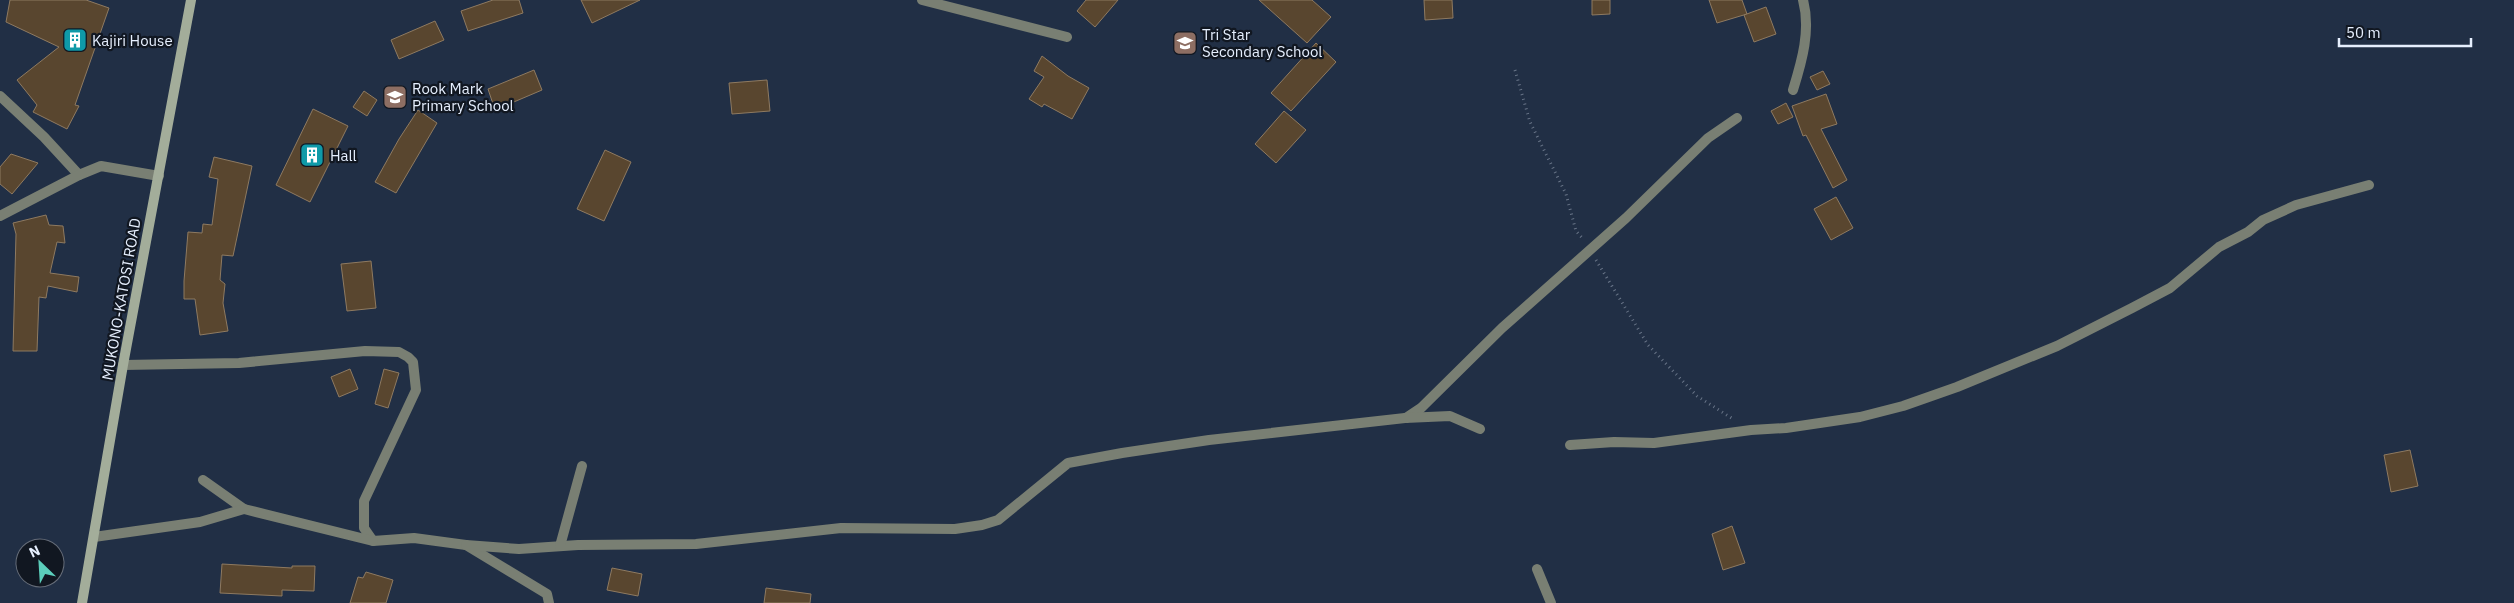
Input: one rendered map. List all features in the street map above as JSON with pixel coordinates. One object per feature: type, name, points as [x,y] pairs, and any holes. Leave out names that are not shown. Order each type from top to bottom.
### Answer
[{"type":"main road","name":"MUKONO-KATOSI ROAD","points":[[82,603],[122,365],[191,0]]},
{"type":"street","points":[[922,0],[1067,37]]},
{"type":"street","points":[[1793,90],[1802,62],[1806,40],[1806,10],[1803,0]]},
{"type":"street","points":[[0,96],[44,137],[79,175]]},
{"type":"street","points":[[1405,418],[1421,408],[1590,248],[1626,218],[1708,138],[1737,118]]},
{"type":"street","points":[[0,216],[79,175],[101,166],[159,176]]},
{"type":"street","points":[[1570,445],[1614,442],[1654,443],[1751,430],[1786,428],[1860,417],[1903,406],[1957,387],[2056,346],[2170,288],[2218,247],[2248,232],[2263,220],[2296,205],[2369,185]]},
{"type":"street","points":[[122,365],[239,363],[366,350],[399,352],[408,357],[413,362],[416,390],[364,501],[364,528],[373,541]]},
{"type":"street","points":[[203,480],[244,509],[373,541],[414,538],[466,545],[519,549],[676,542],[696,544],[841,528],[955,529],[982,525],[998,520],[1068,463],[1210,440],[1405,418],[1450,416],[1480,429]]},
{"type":"street","points":[[560,546],[582,466]]},
{"type":"street","points":[[94,537],[200,522],[244,509]]},
{"type":"street","points":[[466,545],[547,594],[549,603]]},
{"type":"street","points":[[1537,569],[1551,603]]},
{"type":"path","points":[[1515,70],[1530,122],[1566,194],[1576,231],[1590,248],[1631,319],[1648,344],[1697,396],[1751,430]]},
{"type":"building","points":[[10,0],[86,0],[109,8],[75,105],[79,106],[67,129],[33,112],[37,105],[17,80],[59,47],[6,22]]},
{"type":"building","points":[[493,0],[519,0],[523,13],[468,31],[461,11]]},
{"type":"building","points":[[581,0],[640,0],[592,23]]},
{"type":"building","points":[[1086,0],[1118,0],[1095,27],[1077,11]]},
{"type":"building","points":[[1259,0],[1312,0],[1331,17],[1307,43]]},
{"type":"building","points":[[1424,0],[1452,0],[1453,18],[1425,20]]},
{"type":"building","points":[[1592,0],[1610,0],[1610,14],[1592,15]]},
{"type":"building","points":[[1709,0],[1742,0],[1747,14],[1717,23]]},
{"type":"building","points":[[1766,7],[1776,34],[1754,42],[1744,15]]},
{"type":"building","points":[[435,21],[444,40],[399,59],[391,40]]},
{"type":"building","points":[[1316,43],[1336,62],[1291,111],[1271,93]]},
{"type":"building","points":[[1042,56],[1068,76],[1089,88],[1072,119],[1044,104],[1042,107],[1029,99],[1044,77],[1034,71]]},
{"type":"building","points":[[534,70],[542,90],[495,110],[488,89]]},
{"type":"building","points":[[1823,71],[1830,84],[1817,90],[1810,77]]},
{"type":"building","points":[[767,80],[770,111],[732,114],[729,83]]},
{"type":"building","points":[[364,91],[377,100],[367,116],[353,107]]},
{"type":"building","points":[[1826,94],[1837,124],[1821,129],[1847,180],[1833,188],[1806,135],[1803,136],[1792,106]]},
{"type":"building","points":[[1786,103],[1793,117],[1778,124],[1771,111]]},
{"type":"building","name":"Hall","points":[[313,109],[348,126],[310,202],[276,185]]},
{"type":"building","points":[[418,110],[437,123],[396,193],[375,182]]},
{"type":"building","points":[[1284,111],[1306,130],[1276,163],[1255,144]]},
{"type":"building","points":[[605,150],[631,162],[604,221],[577,209]]},
{"type":"building","points":[[11,154],[38,163],[12,194],[0,184],[0,167]]},
{"type":"building","points":[[214,157],[252,166],[233,256],[222,255],[220,280],[225,284],[223,303],[228,331],[200,335],[195,299],[184,299],[184,281],[188,232],[202,233],[203,224],[212,225],[218,179],[209,177]]},
{"type":"building","points":[[1836,197],[1853,228],[1831,240],[1814,209]]},
{"type":"building","points":[[46,215],[49,225],[63,226],[65,243],[57,242],[50,273],[79,277],[77,292],[48,286],[46,298],[39,297],[37,351],[13,351],[16,234],[13,223]]},
{"type":"building","points":[[371,261],[376,308],[347,311],[341,264]]},
{"type":"building","points":[[350,369],[358,389],[339,397],[331,377]]},
{"type":"building","points":[[384,369],[399,373],[388,408],[375,404]]},
{"type":"building","points":[[2410,450],[2418,486],[2391,492],[2384,455]]},
{"type":"building","points":[[1732,526],[1745,563],[1723,570],[1712,534]]},
{"type":"building","points":[[222,564],[292,568],[292,566],[315,566],[314,591],[282,590],[282,596],[220,593]]},
{"type":"building","points":[[612,568],[642,574],[638,596],[607,590]]},
{"type":"building","points":[[366,572],[393,580],[386,603],[350,603],[358,577],[363,578]]},
{"type":"building","points":[[766,588],[811,594],[810,603],[764,603]]},
{"type":"place","name":"Kajiri House","points":[[75,40]]},
{"type":"place","name":"Tri Star Secondary School","points":[[1185,43]]},
{"type":"place","name":"Rook Mark Primary School","points":[[395,97]]},
{"type":"place","name":"Hall","points":[[312,155]]}]
